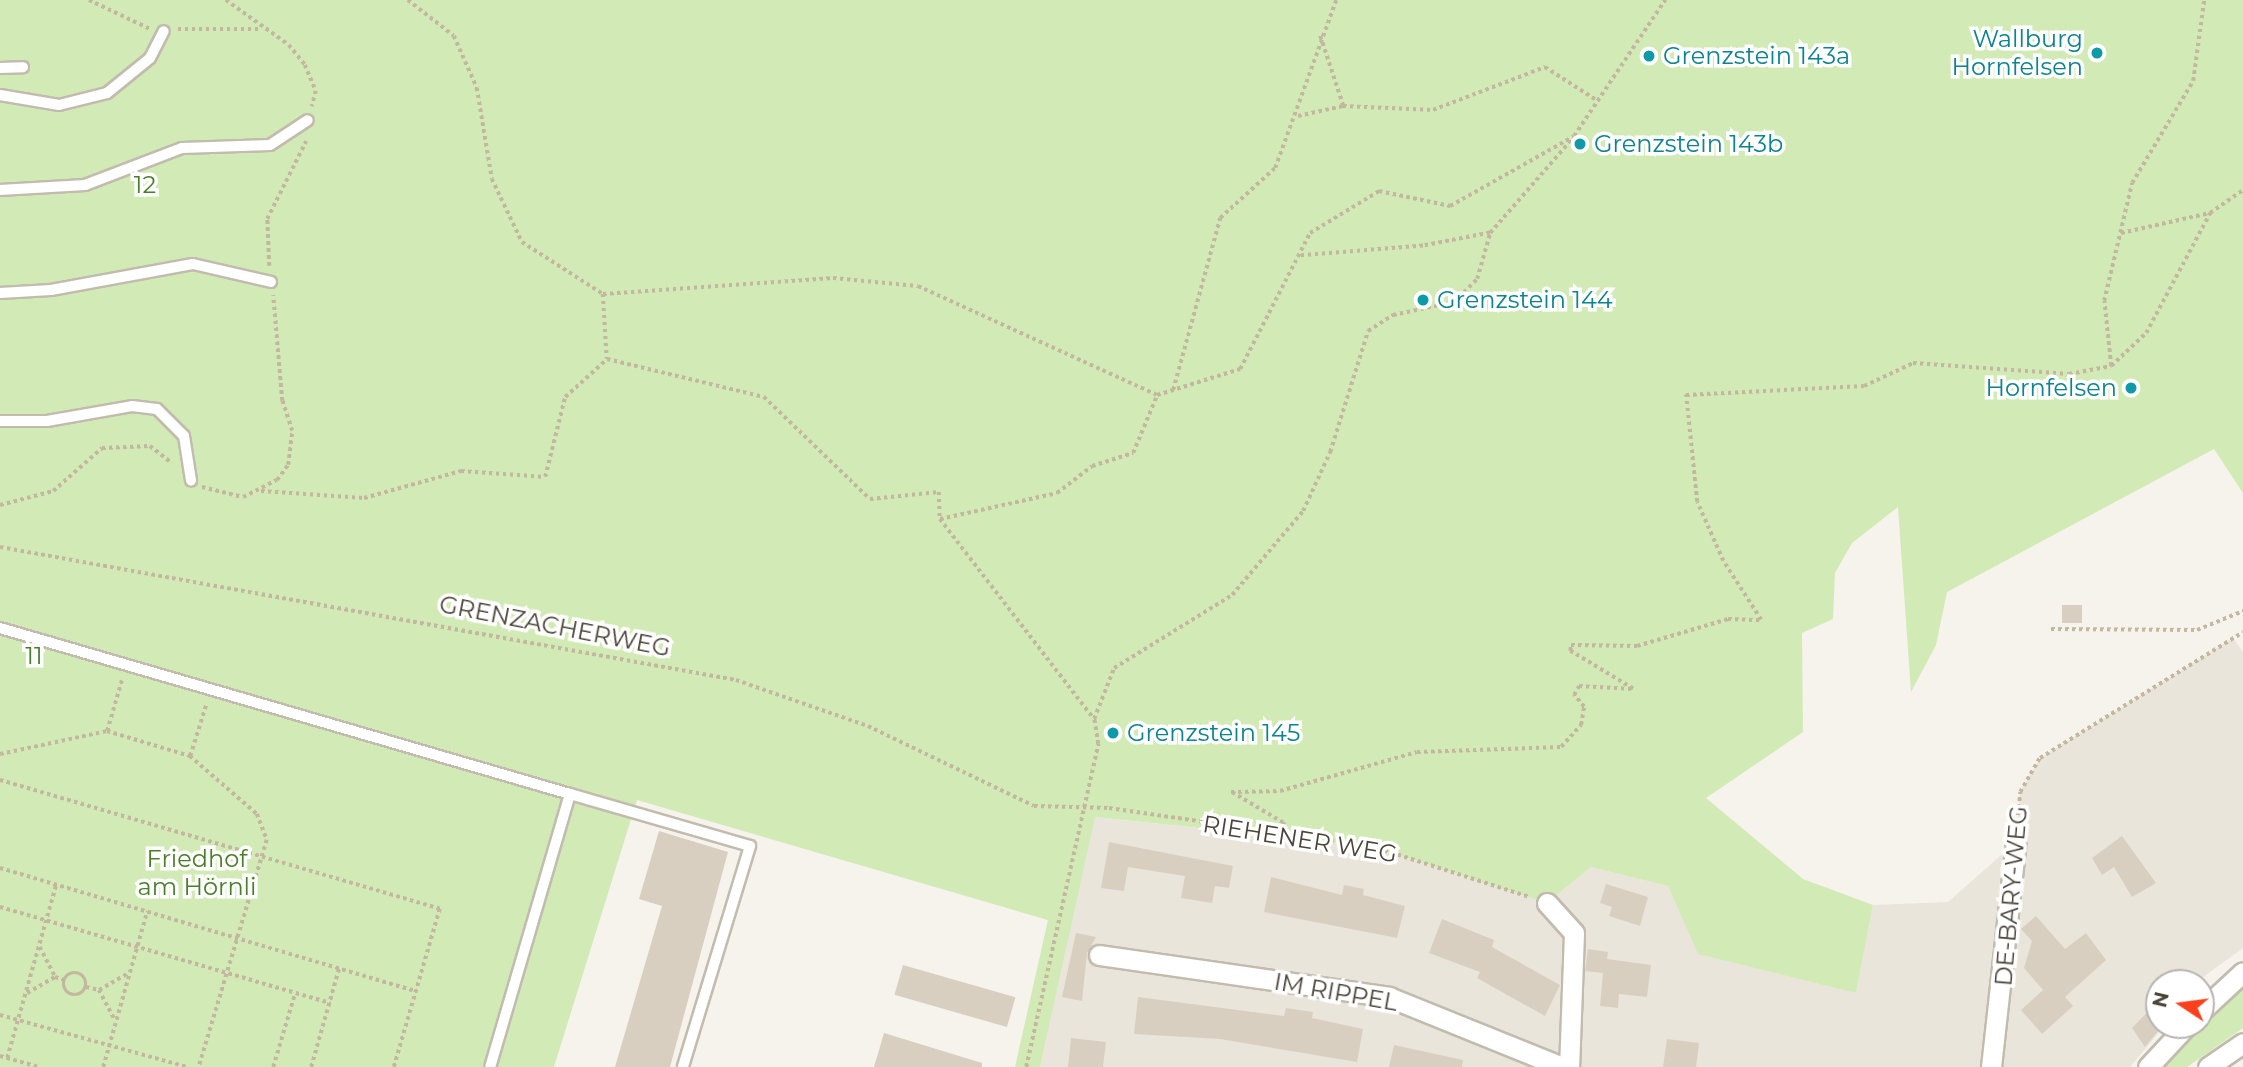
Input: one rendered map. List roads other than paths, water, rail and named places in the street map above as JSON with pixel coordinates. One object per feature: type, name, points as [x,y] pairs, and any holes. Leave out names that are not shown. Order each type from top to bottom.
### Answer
[{"type":"street","name":"DE-BARY-WEG","points":[[1991,1067],[2016,842]]},
{"type":"street","points":[[1547,903],[1574,933],[1569,1067]]},
{"type":"street","name":"IM RIPPEL","points":[[1099,955],[1389,997],[1562,1067]]},
{"type":"street","points":[[2215,998],[2243,972]]},
{"type":"street","points":[[2148,1067],[2174,1039]]},
{"type":"street","points":[[2208,1067],[2243,1043]]},
{"type":"lane","points":[[0,95],[59,105],[107,93],[150,58],[164,31]]},
{"type":"lane","points":[[0,68],[23,67]]},
{"type":"lane","points":[[0,190],[85,185],[165,151],[270,145],[308,120]]},
{"type":"lane","points":[[0,293],[51,290],[194,264],[271,282]]},
{"type":"lane","points":[[0,421],[47,421],[132,406],[157,409],[184,436],[191,480]]},
{"type":"lane","points":[[0,628],[750,846],[683,1067]]},
{"type":"lane","points":[[490,1067],[570,794]]},
{"type":"place","name":"Wallburg Hornfelsen","points":[[2097,53]]},
{"type":"place","name":"Grenzstein 143a","points":[[1649,56]]},
{"type":"place","name":"Grenzstein 143b","points":[[1580,144]]},
{"type":"place","name":"Grenzstein 144","points":[[1423,300]]},
{"type":"place","name":"Hornfelsen","points":[[2131,388]]},
{"type":"place","name":"Grenzstein 145","points":[[1113,733]]},
{"type":"park label","name":"12","points":[[145,185]]},
{"type":"park label","name":"11","points":[[34,656]]},
{"type":"park label","name":"Friedhof am Hörnli","points":[[197,873]]}]
